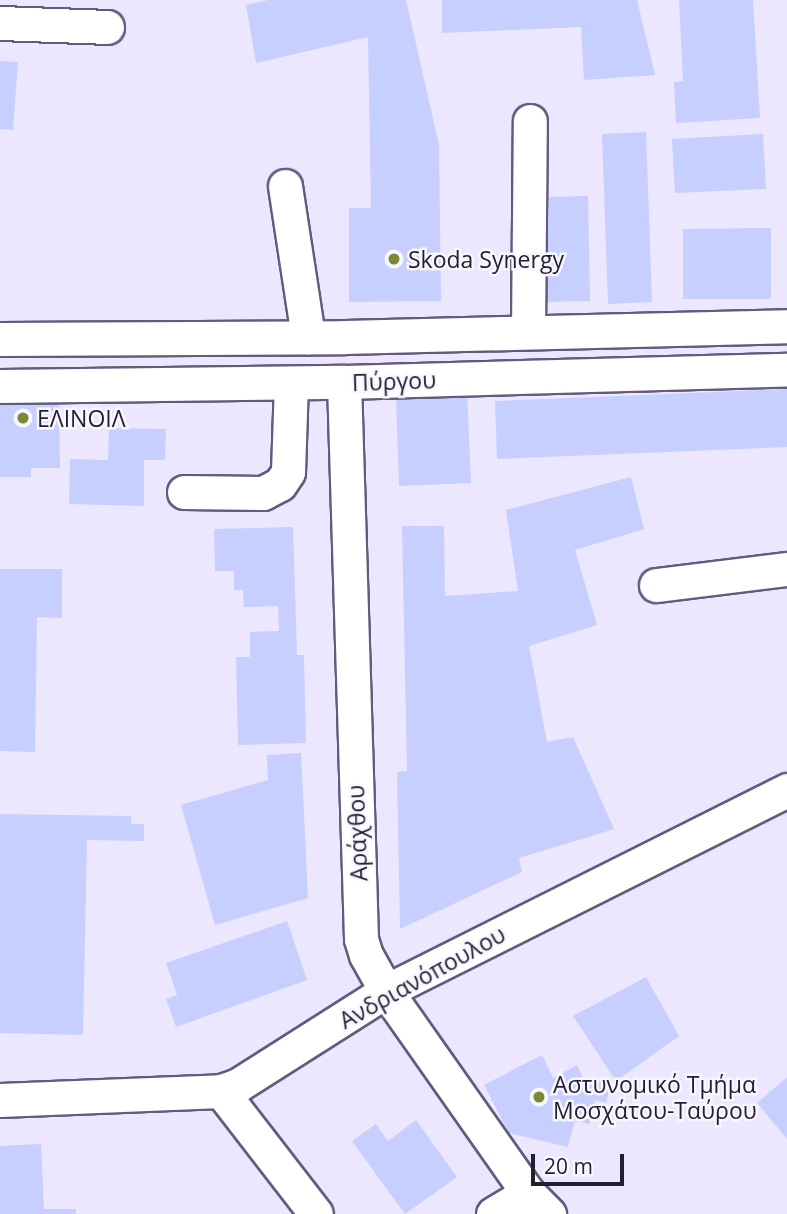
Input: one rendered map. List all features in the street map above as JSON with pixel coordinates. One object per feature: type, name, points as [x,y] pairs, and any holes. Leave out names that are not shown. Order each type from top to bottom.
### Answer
[{"type":"street","points":[[0,23],[107,27]]},
{"type":"street","points":[[528,332],[530,121]]},
{"type":"street","points":[[285,187],[308,337]]},
{"type":"street","name":"Πύργου","points":[[0,339],[308,337],[787,326]]},
{"type":"street","name":"Πύργου","points":[[0,386],[344,382],[787,370]]},
{"type":"street","name":"Αράχθου","points":[[344,382],[361,939],[366,956],[386,991],[538,1203],[493,1214]]},
{"type":"street","points":[[184,492],[263,493],[280,484],[288,472],[291,383]]},
{"type":"street","points":[[656,584],[787,569]]},
{"type":"street","name":"Ανδριανόπουλου","points":[[0,1100],[221,1091],[254,1077],[386,991],[787,790]]},
{"type":"street","points":[[221,1091],[316,1214]]},
{"type":"building","points":[[268,0],[406,0],[439,145],[441,301],[349,302],[349,208],[371,208],[368,37],[256,63],[246,5]]},
{"type":"building","points":[[442,0],[637,0],[655,75],[584,80],[581,27],[442,33]]},
{"type":"building","points":[[679,0],[753,0],[760,118],[676,123],[674,82],[683,81]]},
{"type":"building","points":[[0,61],[18,62],[13,130],[0,129]]},
{"type":"building","points":[[646,132],[652,302],[608,304],[602,134]]},
{"type":"building","points":[[763,134],[766,189],[675,193],[672,139]]},
{"type":"building","points":[[588,196],[590,301],[542,302],[540,197]]},
{"type":"building","points":[[771,228],[771,299],[683,299],[683,229]]},
{"type":"building","points":[[787,389],[787,447],[497,459],[495,401]]},
{"type":"building","points":[[467,394],[471,483],[399,486],[396,397]]},
{"type":"building","points":[[59,404],[60,468],[31,468],[31,477],[0,477],[0,405]]},
{"type":"building","points":[[109,428],[166,429],[165,460],[144,460],[144,506],[69,504],[70,459],[108,460]]},
{"type":"building","points":[[631,477],[644,529],[575,550],[597,625],[529,646],[547,742],[573,737],[614,829],[519,858],[522,872],[400,929],[397,772],[407,771],[402,526],[444,526],[445,596],[518,591],[506,510]]},
{"type":"building","points":[[293,527],[297,655],[304,655],[306,743],[238,745],[236,657],[250,657],[250,632],[279,631],[278,606],[244,607],[243,590],[234,590],[234,571],[215,571],[214,529]]},
{"type":"building","points":[[0,569],[62,569],[62,618],[37,617],[35,752],[0,751]]},
{"type":"building","points":[[301,753],[308,898],[215,925],[181,805],[268,780],[267,755]]},
{"type":"building","points":[[0,814],[131,816],[131,824],[144,824],[144,841],[87,840],[83,1035],[0,1033]]},
{"type":"building","points":[[287,921],[307,980],[176,1027],[166,999],[177,995],[166,963]]},
{"type":"building","points":[[646,977],[679,1036],[616,1081],[573,1016]]},
{"type":"building","points":[[542,1055],[553,1078],[577,1065],[583,1078],[611,1084],[606,1103],[596,1100],[589,1124],[575,1120],[568,1147],[509,1133],[484,1085]]},
{"type":"building","points":[[787,1077],[787,1139],[757,1103]]},
{"type":"building","points":[[416,1120],[457,1177],[405,1214],[352,1141],[376,1124],[388,1141]]},
{"type":"building","points":[[41,1144],[44,1209],[76,1209],[76,1214],[0,1214],[0,1146]]},
{"type":"place","name":"Skoda Synergy","points":[[394,259]]},
{"type":"place","name":"ΕΛΙΝΟΙΛ","points":[[23,418]]},
{"type":"place","name":"Αστυνομικό Τμήμα Μοσχάτου-Ταύρου","points":[[539,1097]]}]
